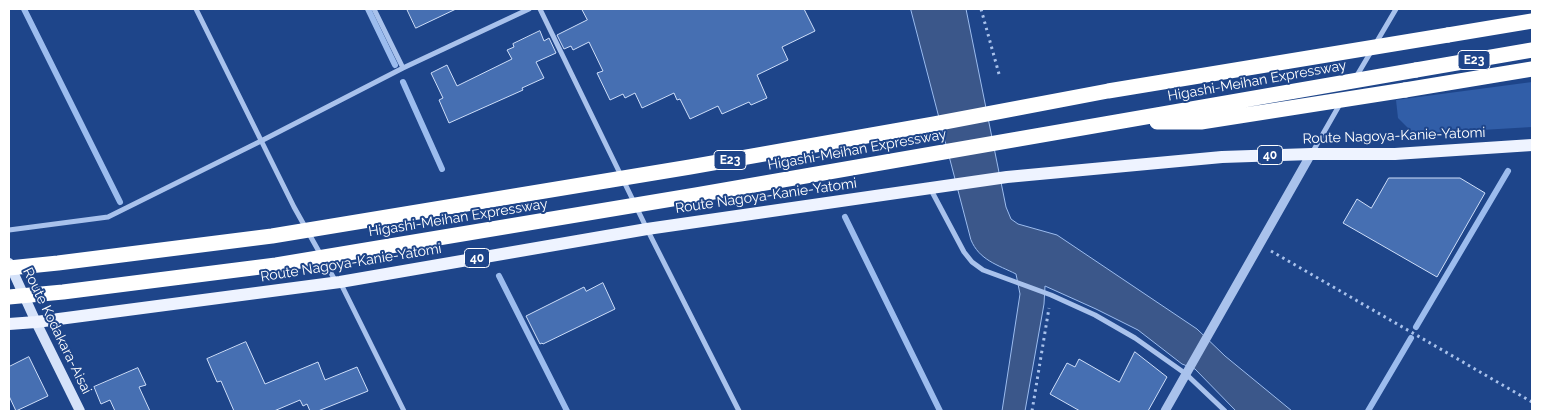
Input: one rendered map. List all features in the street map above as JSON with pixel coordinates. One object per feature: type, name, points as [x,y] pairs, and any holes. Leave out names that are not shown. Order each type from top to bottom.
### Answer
[{"type":"highway","name":"Higashi-Meihan Expressway","points":[[9,268],[292,233],[710,164],[1108,91],[1532,21]]},
{"type":"highway","name":"Higashi-Meihan Expressway","points":[[9,297],[276,265],[696,195],[1532,50]]},
{"type":"highway","points":[[1114,122],[1201,122],[1532,69]]},
{"type":"main road","name":"Route Nagoya-Kanie-Yatomi","points":[[9,324],[339,282],[647,229],[1008,177],[1222,157],[1396,154],[1532,145]]},
{"type":"main road","name":"Route Kodakara-Aisai","points":[[9,263],[80,411]]},
{"type":"street","points":[[196,9],[294,208],[339,282],[404,411]]},
{"type":"street","points":[[374,9],[403,68]]},
{"type":"street","points":[[9,230],[108,217],[262,141],[403,68],[528,9]]},
{"type":"street","points":[[540,9],[647,229],[739,411]]},
{"type":"street","points":[[1351,86],[1396,9]]},
{"type":"street","points":[[1165,411],[1346,94]]},
{"type":"street","points":[[930,187],[964,252],[972,262],[983,270],[1095,315],[1135,338],[1186,374],[1225,411]]},
{"type":"path","points":[[982,9],[999,74]]},
{"type":"path","points":[[1260,244],[1532,402]]},
{"type":"path","points":[[1032,411],[1049,295]]},
{"type":"shaded area","points":[[911,9],[966,9],[1006,207],[1011,219],[1018,224],[1057,235],[1197,329],[1225,356],[1292,411],[1236,411],[1195,369],[1182,364],[1138,330],[1045,286],[1044,304],[1025,411],[1002,411],[1020,294],[1016,274],[984,257],[974,247],[971,240]]},
{"type":"shaded area","points":[[1532,82],[1532,127],[1414,134],[1398,118],[1396,100]]},
{"type":"building","points":[[407,9],[456,9],[416,28]]},
{"type":"building","points":[[582,9],[804,9],[815,31],[782,47],[788,60],[757,75],[767,98],[751,105],[749,102],[722,114],[718,106],[690,119],[680,99],[677,100],[674,93],[642,108],[635,93],[625,98],[623,94],[610,100],[597,73],[603,71],[589,42],[573,50],[571,46],[564,49],[557,35],[587,20]]},
{"type":"building","points":[[540,31],[544,41],[549,38],[556,53],[536,62],[544,78],[522,88],[523,90],[449,123],[439,100],[443,98],[431,73],[447,65],[457,86],[512,59],[507,50],[514,47],[513,44]]},
{"type":"building","points":[[1389,178],[1460,178],[1485,193],[1437,277],[1343,223],[1357,199],[1371,208]]},
{"type":"building","points":[[603,283],[615,309],[540,344],[526,316],[584,287],[586,291]]},
{"type":"building","points":[[246,342],[265,384],[318,362],[325,380],[357,367],[368,391],[318,411],[310,411],[307,404],[303,406],[300,400],[274,411],[234,411],[221,381],[217,382],[207,359]]},
{"type":"building","points":[[1135,352],[1167,377],[1148,411],[1080,411],[1050,394],[1067,363],[1075,367],[1079,359],[1119,382]]},
{"type":"building","points":[[29,357],[48,396],[16,411],[9,396],[9,367]]},
{"type":"building","points":[[138,368],[146,385],[139,387],[150,411],[115,411],[110,400],[101,404],[94,387]]},
{"type":"waterway","points":[[24,9],[120,202]]},
{"type":"waterway","points":[[368,9],[395,65]]},
{"type":"waterway","points":[[403,82],[442,169]]},
{"type":"waterway","points":[[1416,327],[1508,171]]},
{"type":"waterway","points":[[845,217],[940,411]]},
{"type":"waterway","points":[[499,276],[567,411]]},
{"type":"waterway","points":[[1368,411],[1411,338]]}]
